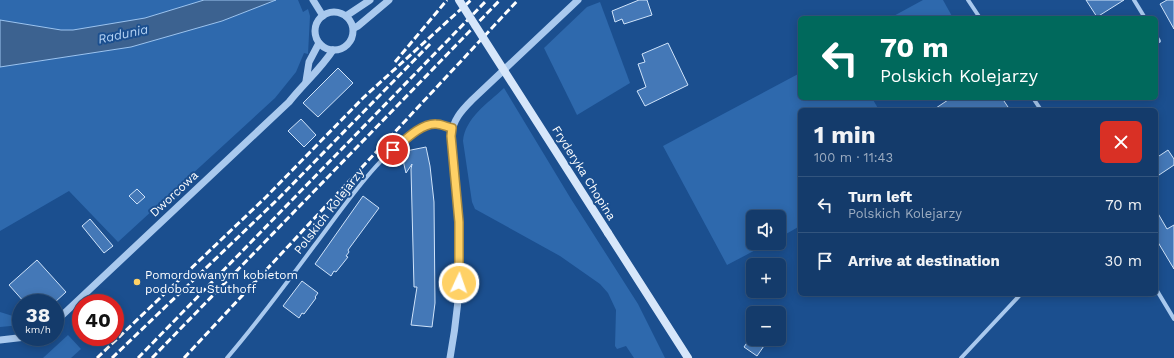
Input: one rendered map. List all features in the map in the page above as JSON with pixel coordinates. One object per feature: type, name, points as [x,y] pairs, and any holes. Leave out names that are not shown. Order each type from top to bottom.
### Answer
[{"type":"main road","name":"Fryderyka Chopina","points":[[460,0],[688,358]]},
{"type":"street","points":[[313,0],[323,16]]},
{"type":"street","points":[[346,16],[370,0]]},
{"type":"street","points":[[354,28],[389,0]]},
{"type":"street","points":[[450,358],[458,292],[460,255],[459,222],[451,136],[452,128],[456,117],[472,100],[578,0]]},
{"type":"street","points":[[968,0],[979,16]]},
{"type":"street","points":[[1134,0],[1144,16]]},
{"type":"street","points":[[335,12],[346,16],[354,28],[351,41],[346,46],[333,50],[325,48],[319,43],[315,32],[318,20],[323,16],[335,12]]},
{"type":"street","name":"Dworcowa","points":[[306,81],[309,62],[319,43]]},
{"type":"street","name":"Dworcowa","points":[[64,314],[289,102],[306,81],[322,68],[333,50]]},
{"type":"street","name":"Polskich Kolejarzy","points":[[227,358],[250,331],[355,192],[393,150],[410,136],[426,126],[436,124],[452,128]]},
{"type":"street","points":[[1158,293],[1174,319]]},
{"type":"street","points":[[961,358],[1019,296]]},
{"type":"street","points":[[0,340],[12,339]]},
{"type":"shaded area","points":[[0,0],[204,0],[145,18],[73,30],[61,30],[0,20]]},
{"type":"shaded area","points":[[276,0],[298,0],[303,12],[308,9],[310,16],[308,54],[304,53],[296,72],[275,98],[118,242],[69,191],[0,231],[0,67],[131,47],[222,21]]},
{"type":"shaded area","points":[[923,0],[943,0],[952,16],[894,16]]},
{"type":"shaded area","points":[[600,2],[630,83],[577,115],[544,48],[587,7]]},
{"type":"shaded area","points":[[798,74],[798,100],[873,100],[878,108],[798,108],[798,227],[786,234],[786,210],[746,210],[746,250],[756,250],[727,265],[663,146]]},
{"type":"shaded area","points":[[504,88],[571,199],[638,304],[665,358],[634,358],[626,346],[617,349],[615,346],[616,310],[608,293],[600,284],[560,256],[475,209],[472,202],[463,141],[468,125],[473,118]]},
{"type":"shaded area","points":[[0,312],[12,316],[12,326],[0,327]]},
{"type":"shaded area","points":[[68,335],[72,339],[72,346],[78,346],[81,349],[71,358],[43,358],[56,346],[64,346],[64,339]]},
{"type":"water","name":"Radunia","points":[[204,0],[276,0],[222,21],[131,47],[0,67],[0,20],[61,30],[73,30],[145,18]]},
{"type":"building","points":[[639,0],[647,0],[652,15],[624,24],[622,19],[615,22],[612,11]]},
{"type":"building","points":[[1086,0],[1124,0],[1099,16],[1096,16]]},
{"type":"building","points":[[1167,0],[1174,0],[1174,29],[1160,4]]},
{"type":"building","points":[[668,43],[688,85],[645,106],[637,91],[646,87],[638,64],[645,62],[642,54]]},
{"type":"building","points":[[338,68],[353,83],[318,117],[303,103]]},
{"type":"building","points":[[948,100],[1003,100],[1009,108],[936,108]]},
{"type":"building","points":[[301,119],[316,135],[304,147],[288,131]]},
{"type":"building","points":[[426,147],[430,166],[434,202],[435,303],[432,327],[411,325],[417,287],[414,287],[412,164],[406,173],[401,152]]},
{"type":"building","points":[[1168,150],[1174,159],[1174,165],[1158,176],[1158,157]]},
{"type":"building","points":[[137,189],[145,197],[137,204],[129,196]]},
{"type":"building","points":[[363,196],[379,208],[348,250],[349,252],[346,256],[348,257],[331,276],[315,264]]},
{"type":"building","points":[[1158,213],[1167,229],[1174,225],[1174,269],[1158,242]]},
{"type":"building","points":[[90,219],[113,246],[104,253],[82,226]]},
{"type":"building","points":[[37,260],[66,292],[64,294],[17,294],[9,285]]},
{"type":"building","points":[[302,281],[318,293],[304,314],[302,313],[299,318],[283,306]]},
{"type":"building","points":[[746,344],[746,346],[764,346],[757,356],[744,347]]},
{"type":"railway","points":[[395,62],[447,0]]},
{"type":"railway","points":[[97,358],[266,197],[363,98],[471,0]]},
{"type":"railway","points":[[138,358],[487,0]]},
{"type":"railway","points":[[152,358],[500,0]]},
{"type":"railway","points":[[184,358],[518,0]]},
{"type":"railway","points":[[112,358],[279,198],[432,42]]},
{"type":"place","name":"Pomordowanym kobietom podobozu Stuthoff","points":[[137,282]]},
{"type":"route","points":[[393,150],[410,136],[426,126],[436,124],[452,128],[451,136],[460,240],[459,283]]}]
